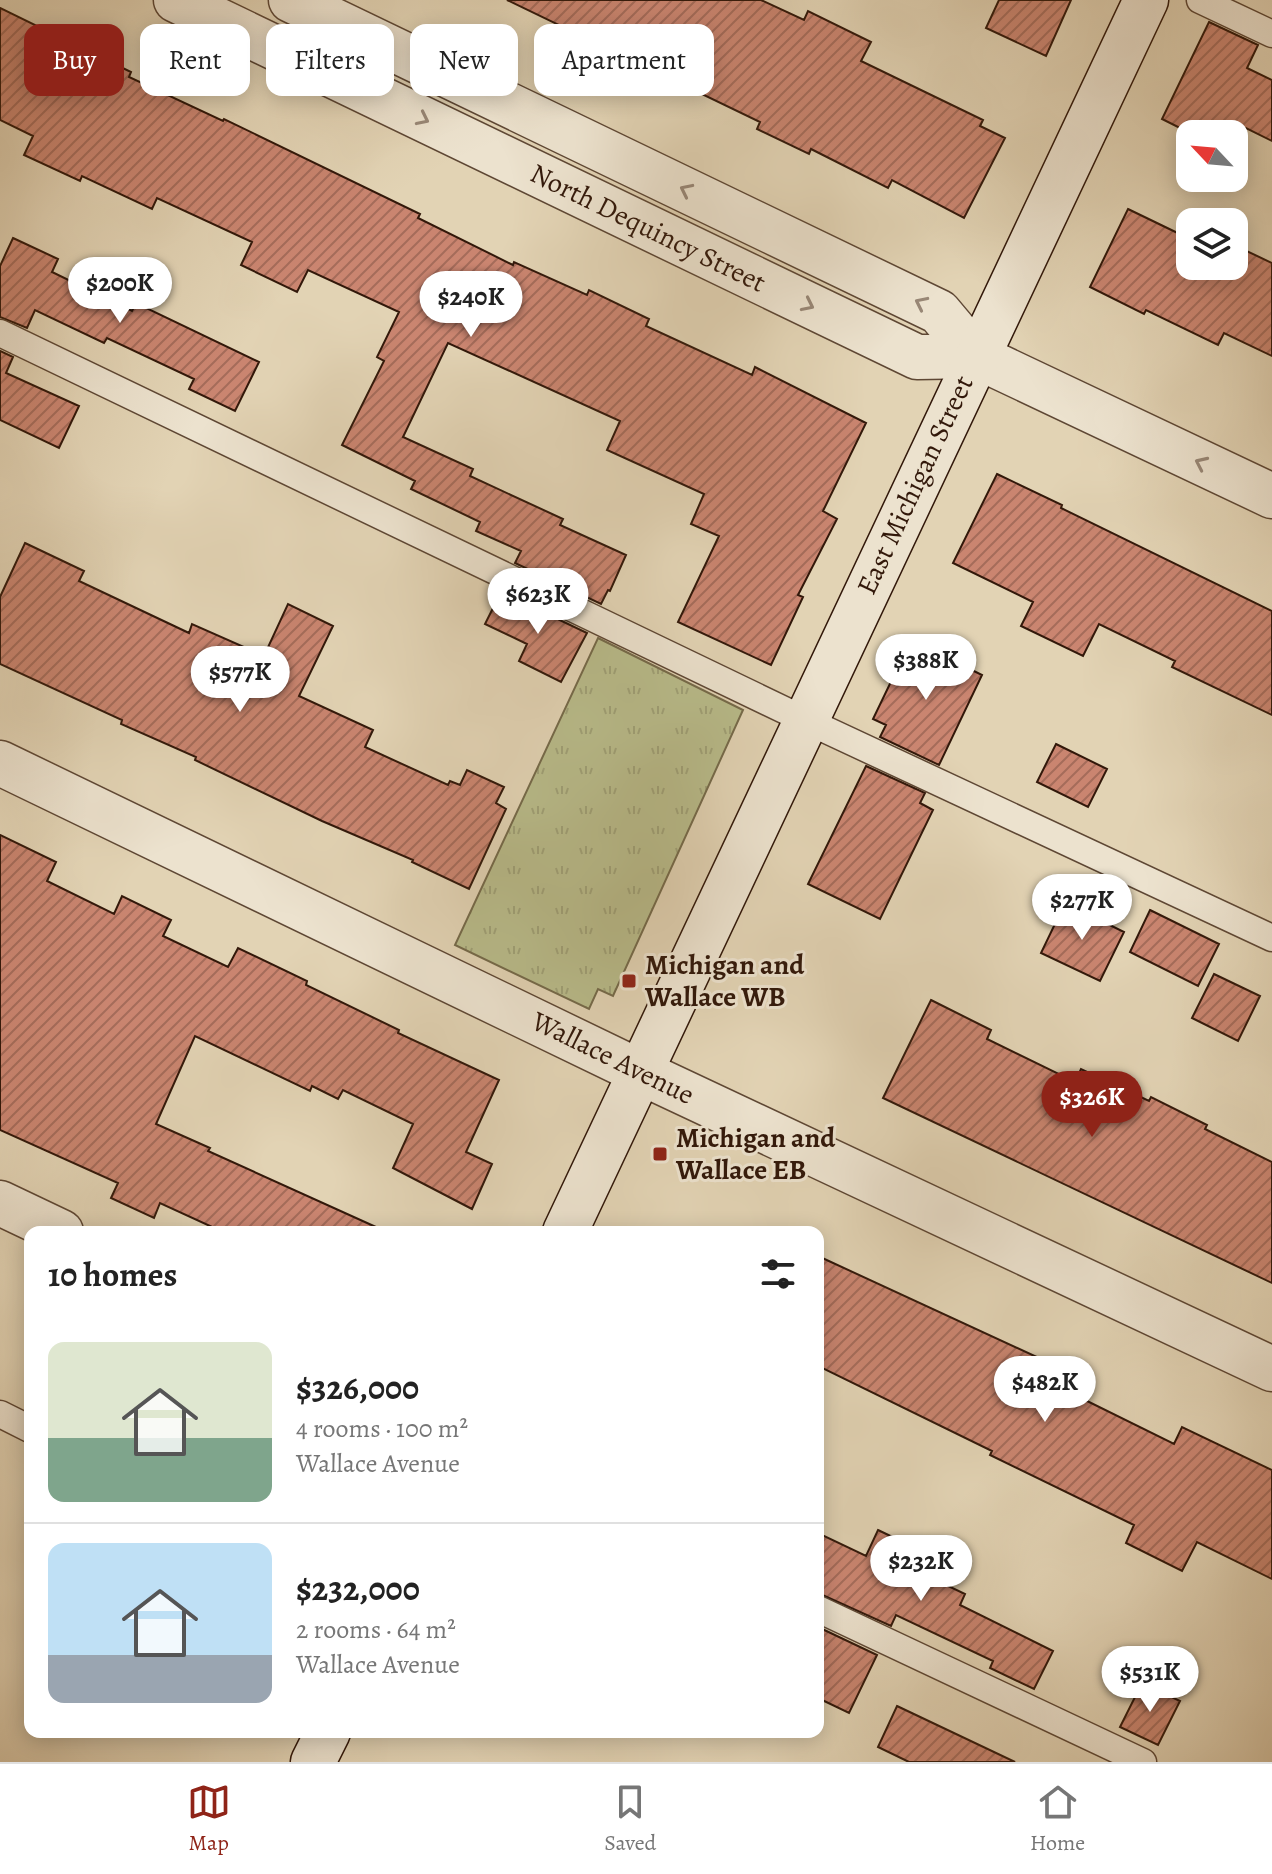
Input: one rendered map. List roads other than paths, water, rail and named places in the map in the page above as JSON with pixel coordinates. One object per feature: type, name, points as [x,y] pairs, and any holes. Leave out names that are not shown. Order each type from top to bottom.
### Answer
[{"type":"street","name":"North Dequincy Street","points":[[176,0],[266,44]]},
{"type":"street","name":"North Dequincy Street","points":[[291,0],[340,24]]},
{"type":"street","name":"East Michigan Street","points":[[568,1226],[1146,0]]},
{"type":"street","name":"North Dequincy Street","points":[[394,50],[939,312],[976,356],[1272,496]]},
{"type":"street","name":"North Dequincy Street","points":[[375,96],[917,357],[976,356]]},
{"type":"street","name":"Wallace Avenue","points":[[0,763],[640,1072],[1272,1369]]},
{"type":"street","points":[[0,1203],[48,1226]]},
{"type":"street","points":[[313,1762],[325,1738]]},
{"type":"lane","points":[[1200,0],[1272,34]]},
{"type":"lane","points":[[0,333],[805,720],[1272,938]]},
{"type":"lane","points":[[0,1414],[24,1426]]},
{"type":"lane","points":[[824,1612],[1143,1762]]},
{"type":"place","name":"Michigan and Wallace WB","points":[[629,981]]},
{"type":"place","name":"Michigan and Wallace EB","points":[[660,1154]]}]
